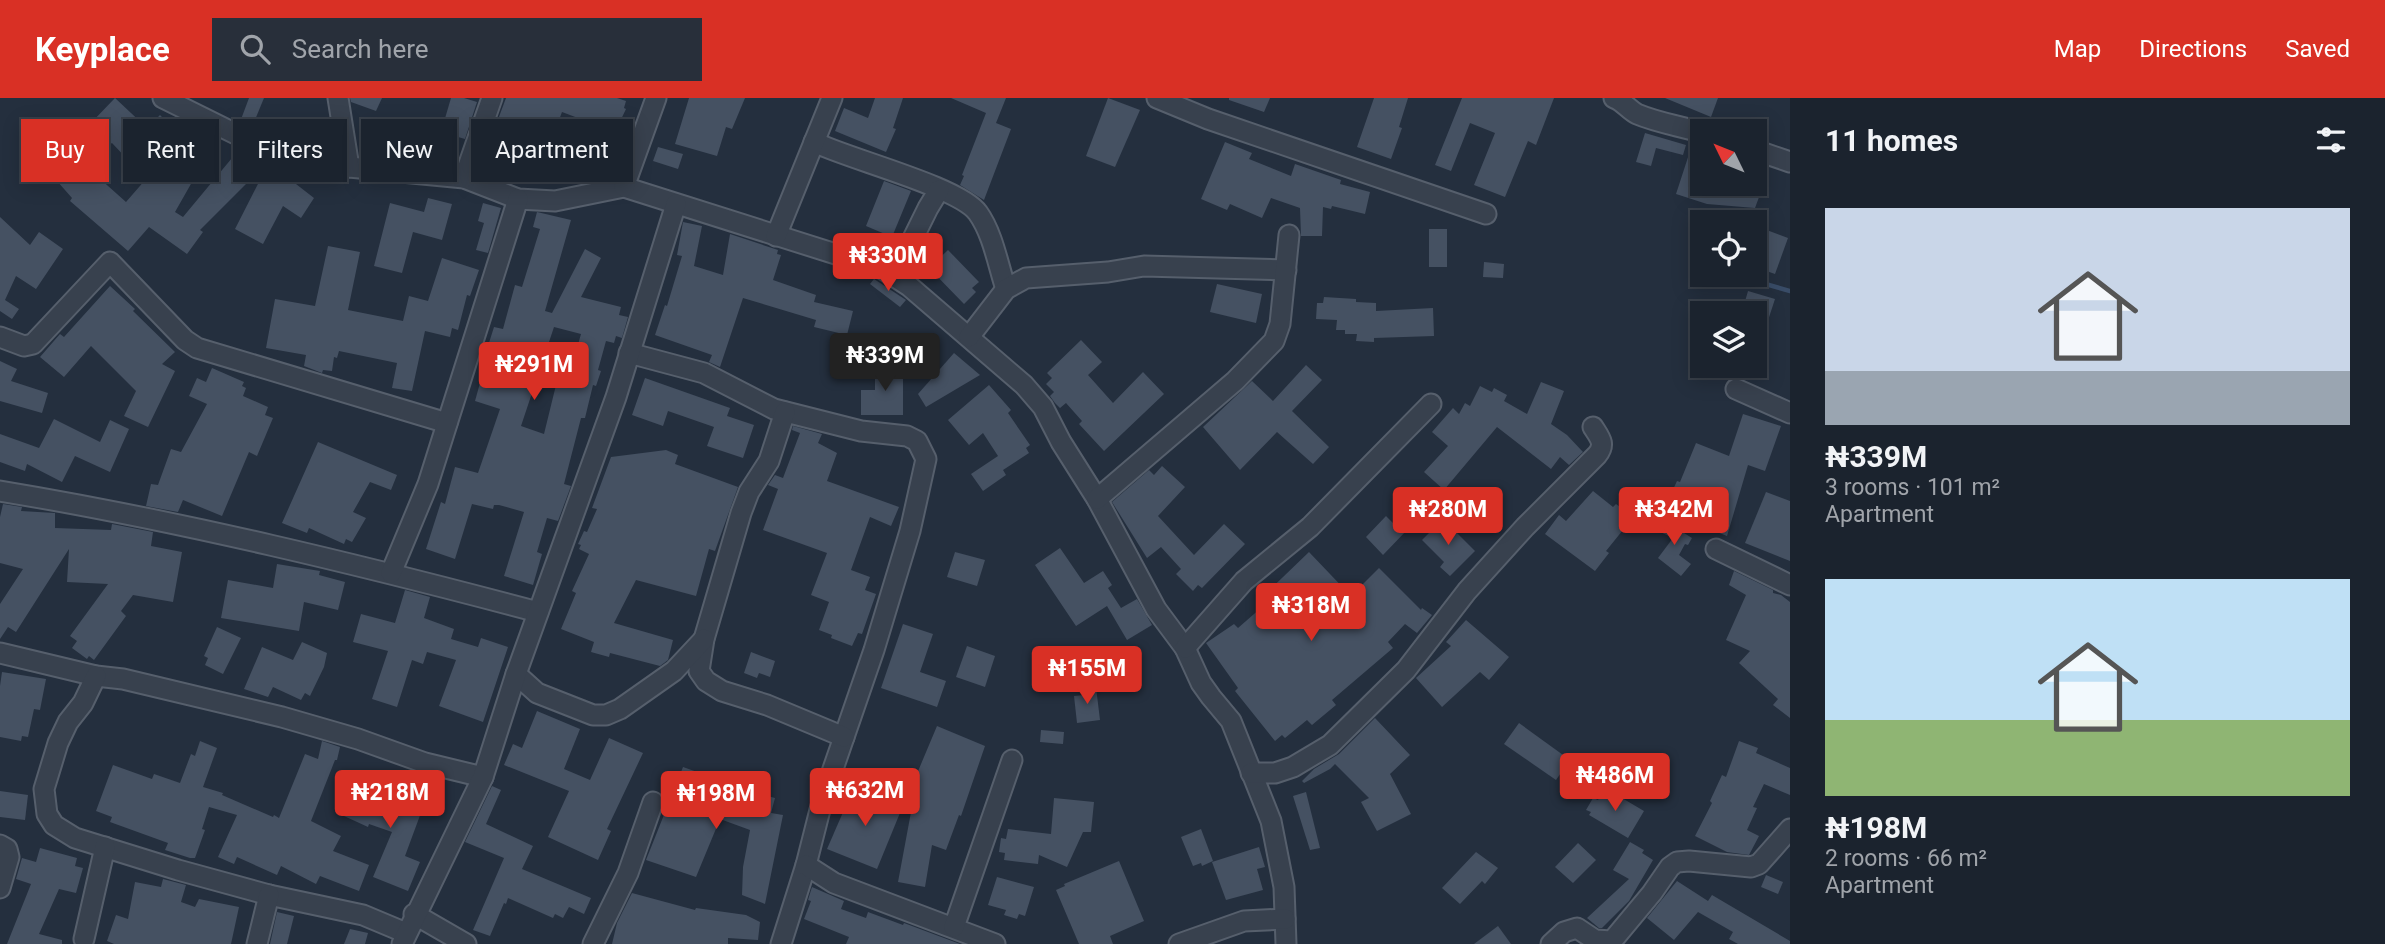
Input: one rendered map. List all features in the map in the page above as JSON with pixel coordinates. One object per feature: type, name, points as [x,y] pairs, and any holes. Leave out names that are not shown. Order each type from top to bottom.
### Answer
[{"type":"street","points":[[163,98],[256,144],[300,158],[349,167],[464,178],[518,199],[555,201],[624,187],[895,275],[1024,385],[1044,407],[1061,442],[1097,499],[1156,609],[1185,648],[1201,683],[1231,721],[1271,821],[1284,887],[1286,944]]},
{"type":"street","points":[[338,98],[349,167]]},
{"type":"street","points":[[464,178],[492,98]]},
{"type":"street","points":[[624,187],[656,98]]},
{"type":"street","points":[[776,236],[832,98]]},
{"type":"street","points":[[1157,98],[1208,119],[1486,214]]},
{"type":"street","points":[[1618,99],[1635,113],[1690,129]]},
{"type":"street","points":[[814,142],[833,152],[897,172],[970,204],[978,212],[1006,289]]},
{"type":"street","points":[[1768,154],[1790,162]]},
{"type":"street","points":[[895,275],[939,190]]},
{"type":"street","points":[[391,573],[428,484],[518,199]]},
{"type":"street","points":[[96,676],[83,703],[68,722],[44,789],[47,814],[54,825],[75,838],[269,895],[363,915],[404,939],[483,777],[516,674],[629,353],[676,204]]},
{"type":"street","points":[[1097,499],[1265,353],[1279,332],[1289,235]]},
{"type":"street","points":[[0,337],[24,346],[33,344],[110,262],[185,340],[197,348],[447,423]]},
{"type":"street","points":[[969,337],[1006,289],[1018,281],[1033,277],[1108,272],[1144,266],[1286,270]]},
{"type":"street","points":[[629,353],[704,373],[774,409],[861,431],[907,436],[917,441],[926,458],[910,531],[874,650],[823,798],[782,944]]},
{"type":"street","points":[[1737,389],[1790,413]]},
{"type":"street","points":[[1185,648],[1244,581],[1310,527],[1431,404]]},
{"type":"street","points":[[785,412],[769,461],[749,492],[741,513],[705,639],[699,671],[711,685],[844,737]]},
{"type":"street","points":[[1251,773],[1275,772],[1310,759],[1330,745],[1369,708],[1406,670],[1467,591],[1525,527],[1597,456],[1603,442],[1593,427]]},
{"type":"street","points":[[0,491],[155,521],[391,573],[538,612]]},
{"type":"street","points":[[1716,549],[1790,585]]},
{"type":"street","points":[[516,674],[537,693],[593,716],[606,715],[620,709],[674,671],[705,639]]},
{"type":"street","points":[[0,653],[282,717],[358,739],[425,763],[483,777]]},
{"type":"street","points":[[509,697],[537,693]]},
{"type":"street","points":[[954,927],[1012,760]]},
{"type":"street","points":[[593,944],[628,873],[653,802]]},
{"type":"street","points":[[1551,944],[1564,932],[1577,928],[1595,940],[1612,941],[1670,867],[1677,862],[1751,867],[1759,864],[1790,829]]},
{"type":"street","points":[[0,845],[6,849],[9,857],[0,888]]},
{"type":"street","points":[[85,939],[105,847]]},
{"type":"street","points":[[806,865],[834,883],[995,944]]},
{"type":"street","points":[[257,944],[269,895]]},
{"type":"street","points":[[415,914],[466,944]]},
{"type":"street","points":[[1180,944],[1244,921],[1285,919]]},
{"type":"building","points":[[115,98],[137,119],[123,119],[123,155],[112,143],[109,145],[109,119],[95,119]]},
{"type":"building","points":[[249,98],[264,98],[255,119],[241,119]]},
{"type":"building","points":[[350,98],[382,98],[376,111],[351,102]]},
{"type":"building","points":[[451,98],[477,102],[465,139],[457,137],[457,119],[445,119]]},
{"type":"building","points":[[506,98],[617,98],[626,101],[621,119],[581,119],[562,112],[559,119],[498,119]]},
{"type":"building","points":[[689,98],[745,98],[732,129],[726,127],[717,156],[675,144]]},
{"type":"building","points":[[875,98],[903,98],[893,128],[896,129],[886,152],[835,131],[844,108],[868,118]]},
{"type":"building","points":[[951,98],[1006,98],[996,123],[1011,129],[984,200],[960,185],[986,113]]},
{"type":"building","points":[[1108,98],[1140,110],[1115,167],[1086,156]]},
{"type":"building","points":[[1229,98],[1270,98],[1264,112]]},
{"type":"building","points":[[1374,98],[1408,98],[1399,127],[1402,128],[1391,159],[1357,147]]},
{"type":"building","points":[[1462,98],[1554,98],[1536,145],[1528,141],[1505,197],[1474,185],[1495,133],[1470,123],[1451,171],[1435,165]]},
{"type":"building","points":[[1665,98],[1718,98],[1711,117]]},
{"type":"building","points":[[1645,133],[1686,145],[1683,155],[1656,148],[1651,166],[1636,162]]},
{"type":"building","points":[[1225,142],[1252,153],[1249,159],[1291,176],[1295,164],[1341,180],[1340,184],[1370,192],[1365,214],[1332,206],[1331,209],[1323,207],[1322,236],[1301,236],[1300,208],[1271,198],[1262,218],[1230,204],[1227,210],[1201,199]]},
{"type":"building","points":[[658,147],[683,154],[678,169],[653,161]]},
{"type":"building","points":[[1690,151],[1690,196],[1759,196],[1755,208],[1707,204],[1676,194]]},
{"type":"building","points":[[232,158],[233,182],[248,182],[200,230],[203,232],[187,254],[149,227],[128,251],[70,201],[72,198],[58,182],[104,182],[126,202],[143,182],[192,182],[175,212],[183,217],[212,182],[219,182],[219,174]]},
{"type":"building","points":[[884,181],[911,191],[892,237],[866,226]]},
{"type":"building","points":[[259,182],[297,182],[314,198],[301,218],[283,206],[263,244],[235,229]]},
{"type":"building","points":[[428,198],[452,204],[442,240],[413,232],[402,273],[374,266],[390,203],[424,212]]},
{"type":"building","points":[[483,203],[501,208],[488,253],[476,250],[484,223],[478,221]]},
{"type":"building","points":[[537,212],[571,220],[545,311],[552,313],[585,249],[601,258],[581,297],[621,307],[619,315],[628,317],[622,338],[616,336],[614,343],[606,341],[598,370],[601,371],[596,386],[593,385],[585,418],[581,418],[564,484],[571,486],[558,521],[547,518],[537,552],[542,554],[533,585],[504,576],[524,512],[499,505],[494,505],[493,509],[472,504],[455,559],[426,549],[441,502],[445,504],[455,467],[478,473],[500,409],[475,401],[480,383],[485,385],[497,348],[488,346],[494,327],[503,329],[515,285],[522,287],[540,229],[533,227]],"holes":[[[554,327],[581,334],[566,387],[556,385],[544,434],[521,426]]]},
{"type":"building","points":[[0,217],[30,245],[39,232],[63,249],[36,289],[16,276],[5,300],[19,309],[12,319],[0,311]]},
{"type":"building","points":[[683,222],[702,226],[694,266],[723,275],[730,234],[778,250],[777,254],[781,255],[773,280],[816,295],[814,302],[853,311],[847,335],[814,327],[816,320],[743,298],[720,367],[709,362],[712,355],[655,335],[682,256],[677,255]]},
{"type":"building","points":[[1429,229],[1447,229],[1447,267],[1429,267]]},
{"type":"building","points":[[1767,230],[1788,238],[1775,274],[1767,271]]},
{"type":"building","points":[[328,246],[360,252],[348,310],[403,321],[409,296],[428,301],[442,258],[479,270],[470,296],[467,295],[458,330],[452,328],[450,337],[425,331],[412,391],[392,388],[397,363],[339,351],[337,358],[334,357],[332,371],[323,370],[322,373],[304,366],[306,355],[266,348],[275,299],[315,306]]},
{"type":"building","points":[[948,250],[979,282],[972,288],[976,292],[964,304],[929,268]]},
{"type":"building","points":[[1484,262],[1504,264],[1503,278],[1483,277]]},
{"type":"building","points":[[874,279],[906,300],[900,307],[870,284]]},
{"type":"building","points":[[1217,284],[1262,294],[1256,323],[1210,312]]},
{"type":"building","points":[[110,286],[175,352],[162,364],[175,371],[148,427],[124,416],[136,391],[91,346],[64,377],[40,357],[60,334],[64,337]]},
{"type":"building","points":[[1748,291],[1775,299],[1767,323],[1767,301],[1745,301]]},
{"type":"building","points":[[1324,297],[1376,303],[1376,311],[1433,308],[1434,336],[1374,338],[1374,342],[1356,341],[1357,334],[1345,334],[1345,330],[1336,330],[1337,320],[1316,319],[1317,303],[1323,303]]},
{"type":"building","points":[[1081,340],[1102,362],[1088,375],[1113,403],[1143,372],[1164,394],[1104,451],[1079,424],[1082,421],[1066,403],[1060,408],[1055,403],[1050,396],[1054,392],[1046,384],[1052,378],[1047,373]]},
{"type":"building","points":[[954,353],[980,375],[926,407],[918,394]]},
{"type":"building","points":[[0,361],[17,369],[11,381],[48,393],[42,413],[0,401]]},
{"type":"building","points":[[1306,365],[1322,380],[1292,411],[1329,447],[1313,464],[1277,432],[1240,470],[1203,427],[1252,381],[1273,401]]},
{"type":"building","points":[[875,366],[903,368],[903,415],[861,415],[861,390],[875,390]]},
{"type":"building","points":[[212,368],[244,382],[242,386],[246,388],[243,396],[268,407],[265,415],[273,418],[257,456],[249,452],[222,516],[183,500],[178,512],[146,506],[151,484],[158,485],[171,449],[181,452],[207,404],[189,396],[197,378],[206,382]]},
{"type":"building","points":[[645,378],[730,408],[727,416],[754,425],[743,458],[707,446],[714,427],[668,411],[663,426],[632,415]]},
{"type":"building","points":[[1541,382],[1564,391],[1551,424],[1567,435],[1583,452],[1569,465],[1560,457],[1551,469],[1497,427],[1444,490],[1424,472],[1448,446],[1432,432],[1453,408],[1459,414],[1465,403],[1470,406],[1480,386],[1492,392],[1494,388],[1507,395],[1504,401],[1527,414]]},
{"type":"building","points":[[989,385],[1011,410],[1008,413],[1030,445],[1026,448],[1029,453],[1003,470],[1006,475],[983,491],[971,474],[998,456],[983,433],[969,445],[948,420]]},
{"type":"building","points":[[1743,414],[1781,426],[1765,471],[1748,465],[1727,536],[1663,511],[1677,481],[1680,482],[1696,443],[1729,456]]},
{"type":"building","points":[[54,419],[100,442],[110,420],[129,429],[110,472],[75,456],[62,482],[27,464],[25,471],[0,462],[0,434],[39,448]]},
{"type":"building","points":[[793,426],[822,434],[818,443],[837,453],[827,481],[899,507],[891,526],[870,517],[851,570],[870,577],[865,590],[876,594],[862,634],[858,633],[852,646],[819,630],[829,602],[811,595],[827,553],[763,530],[778,489],[768,485],[775,475],[783,478],[800,433],[792,430]]},
{"type":"building","points":[[318,442],[397,475],[391,490],[370,482],[353,512],[366,518],[352,542],[346,539],[344,544],[309,528],[307,533],[282,523]]},
{"type":"building","points":[[666,450],[678,455],[675,464],[738,487],[715,551],[709,549],[696,596],[636,580],[614,623],[673,640],[668,660],[660,666],[610,653],[609,657],[591,652],[594,642],[561,629],[576,593],[572,591],[589,554],[579,549],[581,545],[578,544],[584,531],[587,532],[597,509],[592,508],[611,457]]},
{"type":"building","points":[[1162,466],[1185,487],[1158,516],[1194,555],[1224,524],[1245,544],[1202,588],[1198,585],[1193,591],[1176,574],[1181,569],[1161,547],[1147,558],[1112,502],[1149,470],[1154,475]]},
{"type":"building","points":[[1593,491],[1613,507],[1616,504],[1628,513],[1625,516],[1631,520],[1606,551],[1609,553],[1595,571],[1545,534],[1559,515],[1566,521]]},
{"type":"building","points":[[1766,492],[1790,501],[1790,561],[1745,543]]},
{"type":"building","points":[[3,504],[22,507],[21,511],[55,513],[55,528],[111,530],[112,524],[153,532],[151,546],[182,552],[173,602],[133,595],[121,611],[126,616],[94,660],[89,656],[87,659],[72,648],[77,641],[70,636],[108,584],[67,582],[69,549],[16,632],[8,627],[0,639],[0,604],[23,569],[0,563],[0,517]]},
{"type":"building","points":[[1386,516],[1393,523],[1396,520],[1407,530],[1383,555],[1366,537]]},
{"type":"building","points":[[1660,518],[1692,538],[1679,555],[1691,564],[1681,576],[1658,558],[1673,538],[1654,529]]},
{"type":"building","points":[[1443,519],[1475,551],[1450,576],[1440,567],[1444,562],[1422,540]]},
{"type":"building","points":[[1060,548],[1084,583],[1103,571],[1112,585],[1108,588],[1121,608],[1137,599],[1152,625],[1127,640],[1107,606],[1076,626],[1035,565]]},
{"type":"building","points":[[955,552],[985,560],[977,586],[947,577]]},
{"type":"building","points":[[1309,552],[1351,596],[1379,568],[1421,610],[1422,608],[1432,615],[1417,633],[1405,624],[1388,642],[1393,648],[1332,700],[1336,705],[1312,725],[1307,720],[1285,738],[1282,735],[1275,741],[1235,691],[1238,688],[1206,643],[1234,624],[1238,628],[1262,607],[1257,602]]},
{"type":"building","points":[[277,564],[320,571],[319,575],[345,582],[338,610],[304,602],[299,631],[221,618],[228,580],[273,588]]},
{"type":"building","points":[[1734,571],[1773,590],[1773,593],[1790,602],[1790,718],[1773,705],[1778,699],[1739,663],[1750,651],[1726,640],[1746,595],[1729,585]]},
{"type":"building","points":[[405,590],[430,597],[424,618],[454,629],[451,639],[478,647],[481,638],[508,647],[483,722],[439,706],[456,660],[427,652],[423,664],[412,660],[397,707],[372,699],[388,651],[353,642],[361,614],[395,623]]},
{"type":"building","points":[[1466,620],[1509,657],[1489,680],[1480,672],[1442,707],[1416,678],[1451,646],[1446,642]]},
{"type":"building","points":[[903,624],[933,634],[920,672],[946,681],[937,707],[881,688]]},
{"type":"building","points":[[217,627],[241,638],[223,674],[205,665],[208,658],[204,656]]},
{"type":"building","points":[[302,642],[327,653],[324,667],[310,696],[305,693],[301,700],[273,687],[268,697],[244,689],[262,647],[293,660]]},
{"type":"building","points":[[967,646],[995,656],[985,687],[956,677]]},
{"type":"building","points":[[751,652],[775,661],[770,677],[759,673],[757,678],[744,673]]},
{"type":"building","points":[[2,672],[46,679],[40,710],[34,709],[28,737],[22,736],[21,741],[0,737]]},
{"type":"building","points":[[1096,687],[1100,720],[1077,723],[1074,696],[1084,695],[1084,689]]},
{"type":"building","points":[[537,711],[580,729],[564,769],[590,780],[609,738],[643,753],[607,829],[611,831],[598,860],[548,837],[569,791],[504,765],[513,744],[522,748]]},
{"type":"building","points":[[1375,718],[1410,755],[1390,774],[1411,814],[1377,831],[1361,802],[1369,798],[1335,764],[1304,783],[1302,781],[1314,769],[1339,754]]},
{"type":"building","points":[[1519,723],[1570,760],[1556,780],[1504,744]]},
{"type":"building","points":[[937,726],[985,746],[961,816],[959,815],[946,850],[932,845],[925,887],[898,882],[914,796],[908,795]]},
{"type":"building","points":[[1041,730],[1064,732],[1063,744],[1040,742]]},
{"type":"building","points":[[200,741],[217,748],[203,787],[279,818],[305,754],[318,759],[322,741],[340,747],[311,821],[341,836],[333,851],[369,865],[359,891],[320,876],[316,884],[281,866],[277,875],[237,857],[234,864],[218,857],[237,815],[209,807],[202,829],[205,830],[195,858],[190,858],[165,850],[168,843],[110,822],[112,817],[96,811],[113,765],[152,779],[154,774],[180,783],[191,754],[195,756]]},
{"type":"building","points":[[1739,741],[1758,748],[1756,753],[1790,768],[1790,795],[1764,784],[1753,807],[1757,808],[1747,830],[1759,836],[1749,855],[1727,852],[1695,836],[1712,803],[1710,801],[1722,775],[1726,777]]},
{"type":"building","points":[[683,767],[717,779],[712,793],[748,806],[752,792],[775,798],[771,813],[783,815],[765,904],[742,895],[743,867],[750,830],[720,819],[696,877],[646,860]]},
{"type":"building","points":[[374,774],[385,780],[382,787],[416,798],[412,807],[422,810],[405,856],[420,862],[408,891],[373,877],[392,832],[369,824],[368,827],[344,816],[350,800],[360,804]]},
{"type":"building","points":[[492,786],[501,790],[486,824],[533,846],[522,869],[591,898],[584,914],[569,907],[563,918],[555,914],[553,918],[508,898],[490,936],[473,930],[504,858],[465,842]]},
{"type":"building","points":[[854,787],[902,808],[877,869],[827,849]]},
{"type":"building","points":[[1605,788],[1644,811],[1628,838],[1589,815],[1591,812],[1586,810],[1593,798],[1598,800]]},
{"type":"building","points":[[0,791],[28,795],[25,820],[0,817]]},
{"type":"building","points":[[1306,792],[1320,848],[1310,850],[1293,796]]},
{"type":"building","points":[[1054,798],[1094,802],[1091,832],[1083,832],[1067,867],[1039,855],[1038,864],[1004,860],[1005,853],[999,852],[1001,838],[1006,839],[1008,829],[1051,834]]},
{"type":"building","points":[[1201,829],[1213,861],[1202,866],[1201,863],[1193,866],[1181,837]]},
{"type":"building","points":[[1630,842],[1644,850],[1642,853],[1653,860],[1629,901],[1599,928],[1587,918],[1629,879],[1613,870]]},
{"type":"building","points":[[1578,843],[1596,860],[1573,883],[1555,867]]},
{"type":"building","points":[[1259,847],[1265,867],[1257,869],[1263,890],[1226,900],[1212,862]]},
{"type":"building","points":[[40,848],[77,858],[75,866],[83,868],[76,893],[59,889],[39,934],[62,940],[62,944],[7,944],[31,884],[16,879],[22,858],[36,862]]},
{"type":"building","points":[[1476,852],[1498,868],[1485,884],[1482,881],[1460,904],[1442,888]]},
{"type":"building","points":[[1119,861],[1144,921],[1110,936],[1113,944],[1079,944],[1056,890],[1065,886],[1064,884]]},
{"type":"building","points":[[1766,875],[1783,882],[1778,894],[1761,887]]},
{"type":"building","points":[[997,877],[1034,887],[1025,916],[1019,914],[1017,919],[1004,915],[1006,910],[988,905]]},
{"type":"building","points":[[163,879],[186,885],[181,902],[195,907],[199,899],[239,907],[231,944],[114,944],[107,941],[116,915],[128,919],[135,882],[161,887]]},
{"type":"building","points":[[1677,881],[1708,901],[1712,895],[1790,941],[1790,944],[1738,944],[1729,939],[1733,932],[1698,912],[1674,940],[1647,918]]},
{"type":"building","points":[[812,887],[844,901],[841,909],[866,918],[868,912],[960,944],[846,944],[849,937],[804,919],[811,901],[808,900]]},
{"type":"building","points":[[632,893],[695,910],[746,915],[760,922],[758,940],[728,938],[728,944],[612,944],[617,923]]},
{"type":"building","points":[[277,912],[294,916],[287,944],[270,944]]},
{"type":"building","points":[[1498,926],[1511,944],[1474,944]]},
{"type":"building","points":[[350,929],[368,933],[365,944],[344,944]]},
{"type":"waterway","points":[[1767,284],[1790,291]]}]
